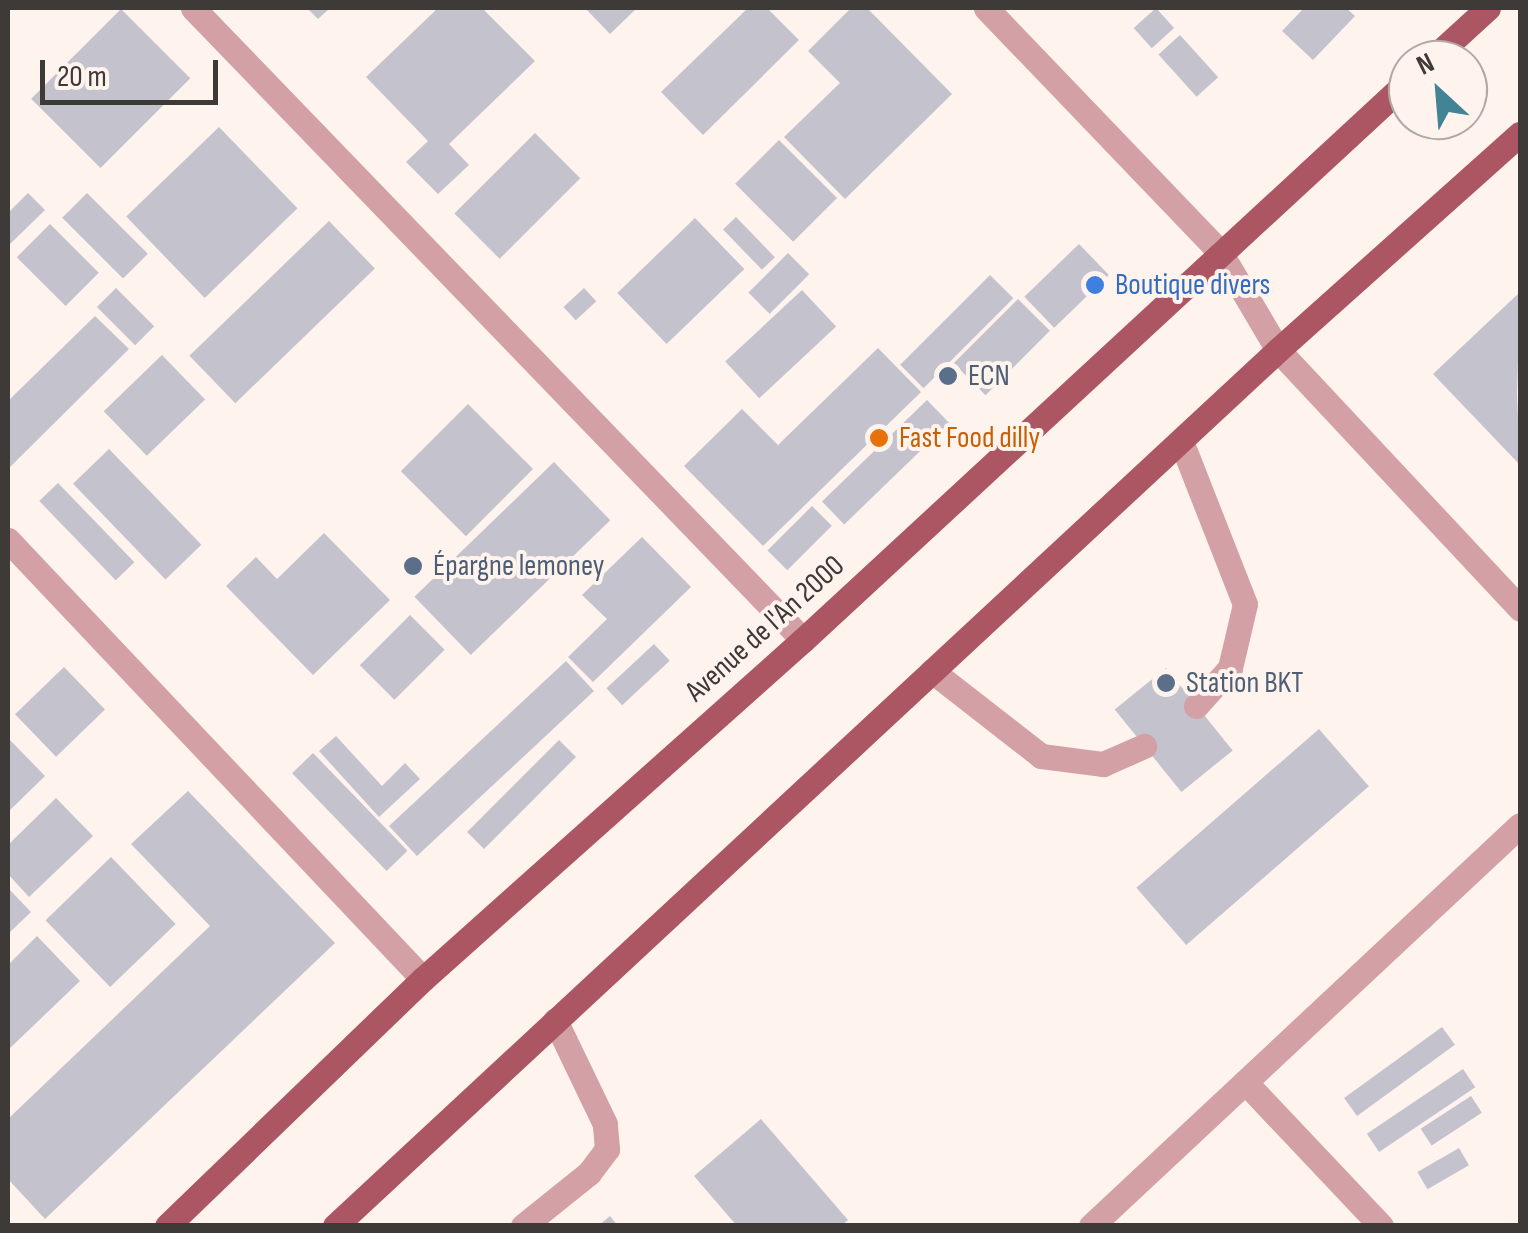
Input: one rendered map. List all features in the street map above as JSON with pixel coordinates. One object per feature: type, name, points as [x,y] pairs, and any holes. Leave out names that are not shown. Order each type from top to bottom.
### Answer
[{"type":"main road","points":[[1453,40],[1488,8]]},
{"type":"main road","name":"Avenue de l'An 2000","points":[[167,1226],[423,979],[804,640],[1388,99]]},
{"type":"main road","points":[[334,1226],[1278,350],[1520,134]]},
{"type":"street","points":[[193,8],[804,640]]},
{"type":"street","points":[[986,8],[1220,252],[1278,350],[1520,609]]},
{"type":"street","points":[[1181,441],[1245,604],[1230,668],[1196,706]]},
{"type":"street","points":[[8,541],[423,979]]},
{"type":"street","points":[[932,672],[1041,756],[1104,764],[1144,746]]},
{"type":"street","points":[[1091,1226],[1520,825]]},
{"type":"street","points":[[524,1226],[589,1173],[606,1150],[605,1124],[556,1020]]},
{"type":"street","points":[[1246,1082],[1381,1226]]},
{"type":"building","points":[[307,8],[330,8],[318,19]]},
{"type":"building","points":[[438,8],[482,8],[535,61],[449,144],[469,165],[438,194],[406,162],[428,141],[366,77]]},
{"type":"building","points":[[585,8],[637,8],[610,34]]},
{"type":"building","points":[[748,8],[767,8],[799,40],[703,135],[661,92]]},
{"type":"building","points":[[851,8],[867,8],[952,94],[845,199],[784,137],[840,83],[808,51]]},
{"type":"building","points":[[1156,8],[1174,28],[1152,48],[1134,28]]},
{"type":"building","points":[[1304,8],[1346,8],[1355,16],[1313,60],[1282,31]]},
{"type":"building","points":[[121,9],[190,78],[100,168],[31,99]]},
{"type":"building","points":[[1180,35],[1218,77],[1197,97],[1158,54]]},
{"type":"building","points":[[219,127],[297,208],[205,298],[126,217]]},
{"type":"building","points":[[535,133],[580,178],[500,259],[454,214]]},
{"type":"building","points":[[779,140],[837,198],[793,242],[735,184]]},
{"type":"building","points":[[28,193],[45,210],[8,246],[8,213]]},
{"type":"building","points":[[87,193],[148,254],[123,279],[62,218]]},
{"type":"building","points":[[736,217],[775,257],[762,270],[723,230]]},
{"type":"building","points":[[695,218],[744,269],[667,344],[617,293]]},
{"type":"building","points":[[329,221],[375,268],[235,403],[189,356]]},
{"type":"building","points":[[50,224],[99,273],[66,306],[17,257]]},
{"type":"building","points":[[1079,244],[1109,275],[1054,328],[1024,297]]},
{"type":"building","points":[[788,253],[809,274],[770,314],[748,293]]},
{"type":"building","points":[[990,275],[1013,298],[924,388],[900,365]]},
{"type":"building","points":[[116,288],[154,326],[135,345],[97,307]]},
{"type":"building","points":[[584,288],[596,301],[576,320],[564,307]]},
{"type":"building","points":[[802,290],[836,327],[759,398],[725,362]]},
{"type":"building","points":[[1520,292],[1517,395],[1520,465],[1433,374]]},
{"type":"building","points":[[1018,299],[1050,331],[985,395],[954,363]]},
{"type":"building","points":[[95,316],[129,349],[8,469],[8,401]]},
{"type":"building","points":[[878,348],[921,392],[763,546],[684,466],[742,409],[778,445]]},
{"type":"building","points":[[162,355],[205,400],[147,456],[104,411]]},
{"type":"building","points":[[927,400],[949,423],[844,524],[822,501]]},
{"type":"building","points":[[468,404],[533,469],[466,536],[401,471]]},
{"type":"building","points":[[109,449],[201,545],[165,579],[73,484]]},
{"type":"building","points":[[554,462],[610,520],[471,655],[414,597]]},
{"type":"building","points":[[58,483],[134,562],[116,580],[39,501]]},
{"type":"building","points":[[812,506],[832,526],[787,570],[767,551]]},
{"type":"building","points":[[324,533],[390,600],[313,675],[226,586],[256,557],[277,579]]},
{"type":"building","points":[[642,537],[691,587],[593,682],[568,657],[607,619],[582,595]]},
{"type":"building","points":[[410,615],[445,650],[394,700],[360,665]]},
{"type":"building","points":[[654,644],[670,661],[622,705],[606,688]]},
{"type":"building","points":[[566,661],[594,691],[417,856],[389,826]]},
{"type":"building","points":[[64,667],[105,709],[56,757],[15,714]]},
{"type":"building","points":[[1166,668],[1233,750],[1181,792],[1115,710]]},
{"type":"building","points":[[1319,729],[1369,786],[1186,945],[1136,888]]},
{"type":"building","points":[[336,736],[382,786],[405,763],[420,779],[379,817],[319,751]]},
{"type":"building","points":[[8,738],[45,776],[8,812]]},
{"type":"building","points":[[559,740],[576,757],[484,849],[467,832]]},
{"type":"building","points":[[313,753],[407,851],[387,871],[292,773]]},
{"type":"building","points":[[188,791],[335,943],[45,1219],[8,1179],[8,1119],[210,926],[131,844]]},
{"type":"building","points":[[56,798],[93,836],[29,897],[8,874],[8,845]]},
{"type":"building","points":[[111,857],[176,924],[110,987],[46,920]]},
{"type":"building","points":[[8,888],[31,912],[8,934]]},
{"type":"building","points":[[37,936],[80,981],[8,1050],[8,965]]},
{"type":"building","points":[[1442,1027],[1455,1045],[1357,1116],[1344,1098]]},
{"type":"building","points":[[1463,1069],[1475,1087],[1379,1152],[1367,1134]]},
{"type":"building","points":[[1471,1096],[1482,1113],[1432,1145],[1421,1129]]},
{"type":"building","points":[[761,1119],[848,1220],[841,1226],[737,1226],[694,1176]]},
{"type":"building","points":[[1459,1148],[1469,1165],[1427,1189],[1417,1172]]},
{"type":"building","points":[[610,1216],[618,1226],[598,1226]]},
{"type":"place","name":"Boutique divers","points":[[1095,285]]},
{"type":"place","name":"ECN","points":[[948,376]]},
{"type":"place","name":"Fast Food dilly","points":[[879,438]]},
{"type":"place","name":"Épargne lemoney","points":[[413,566]]},
{"type":"place","name":"Station BKT","points":[[1166,683]]}]
